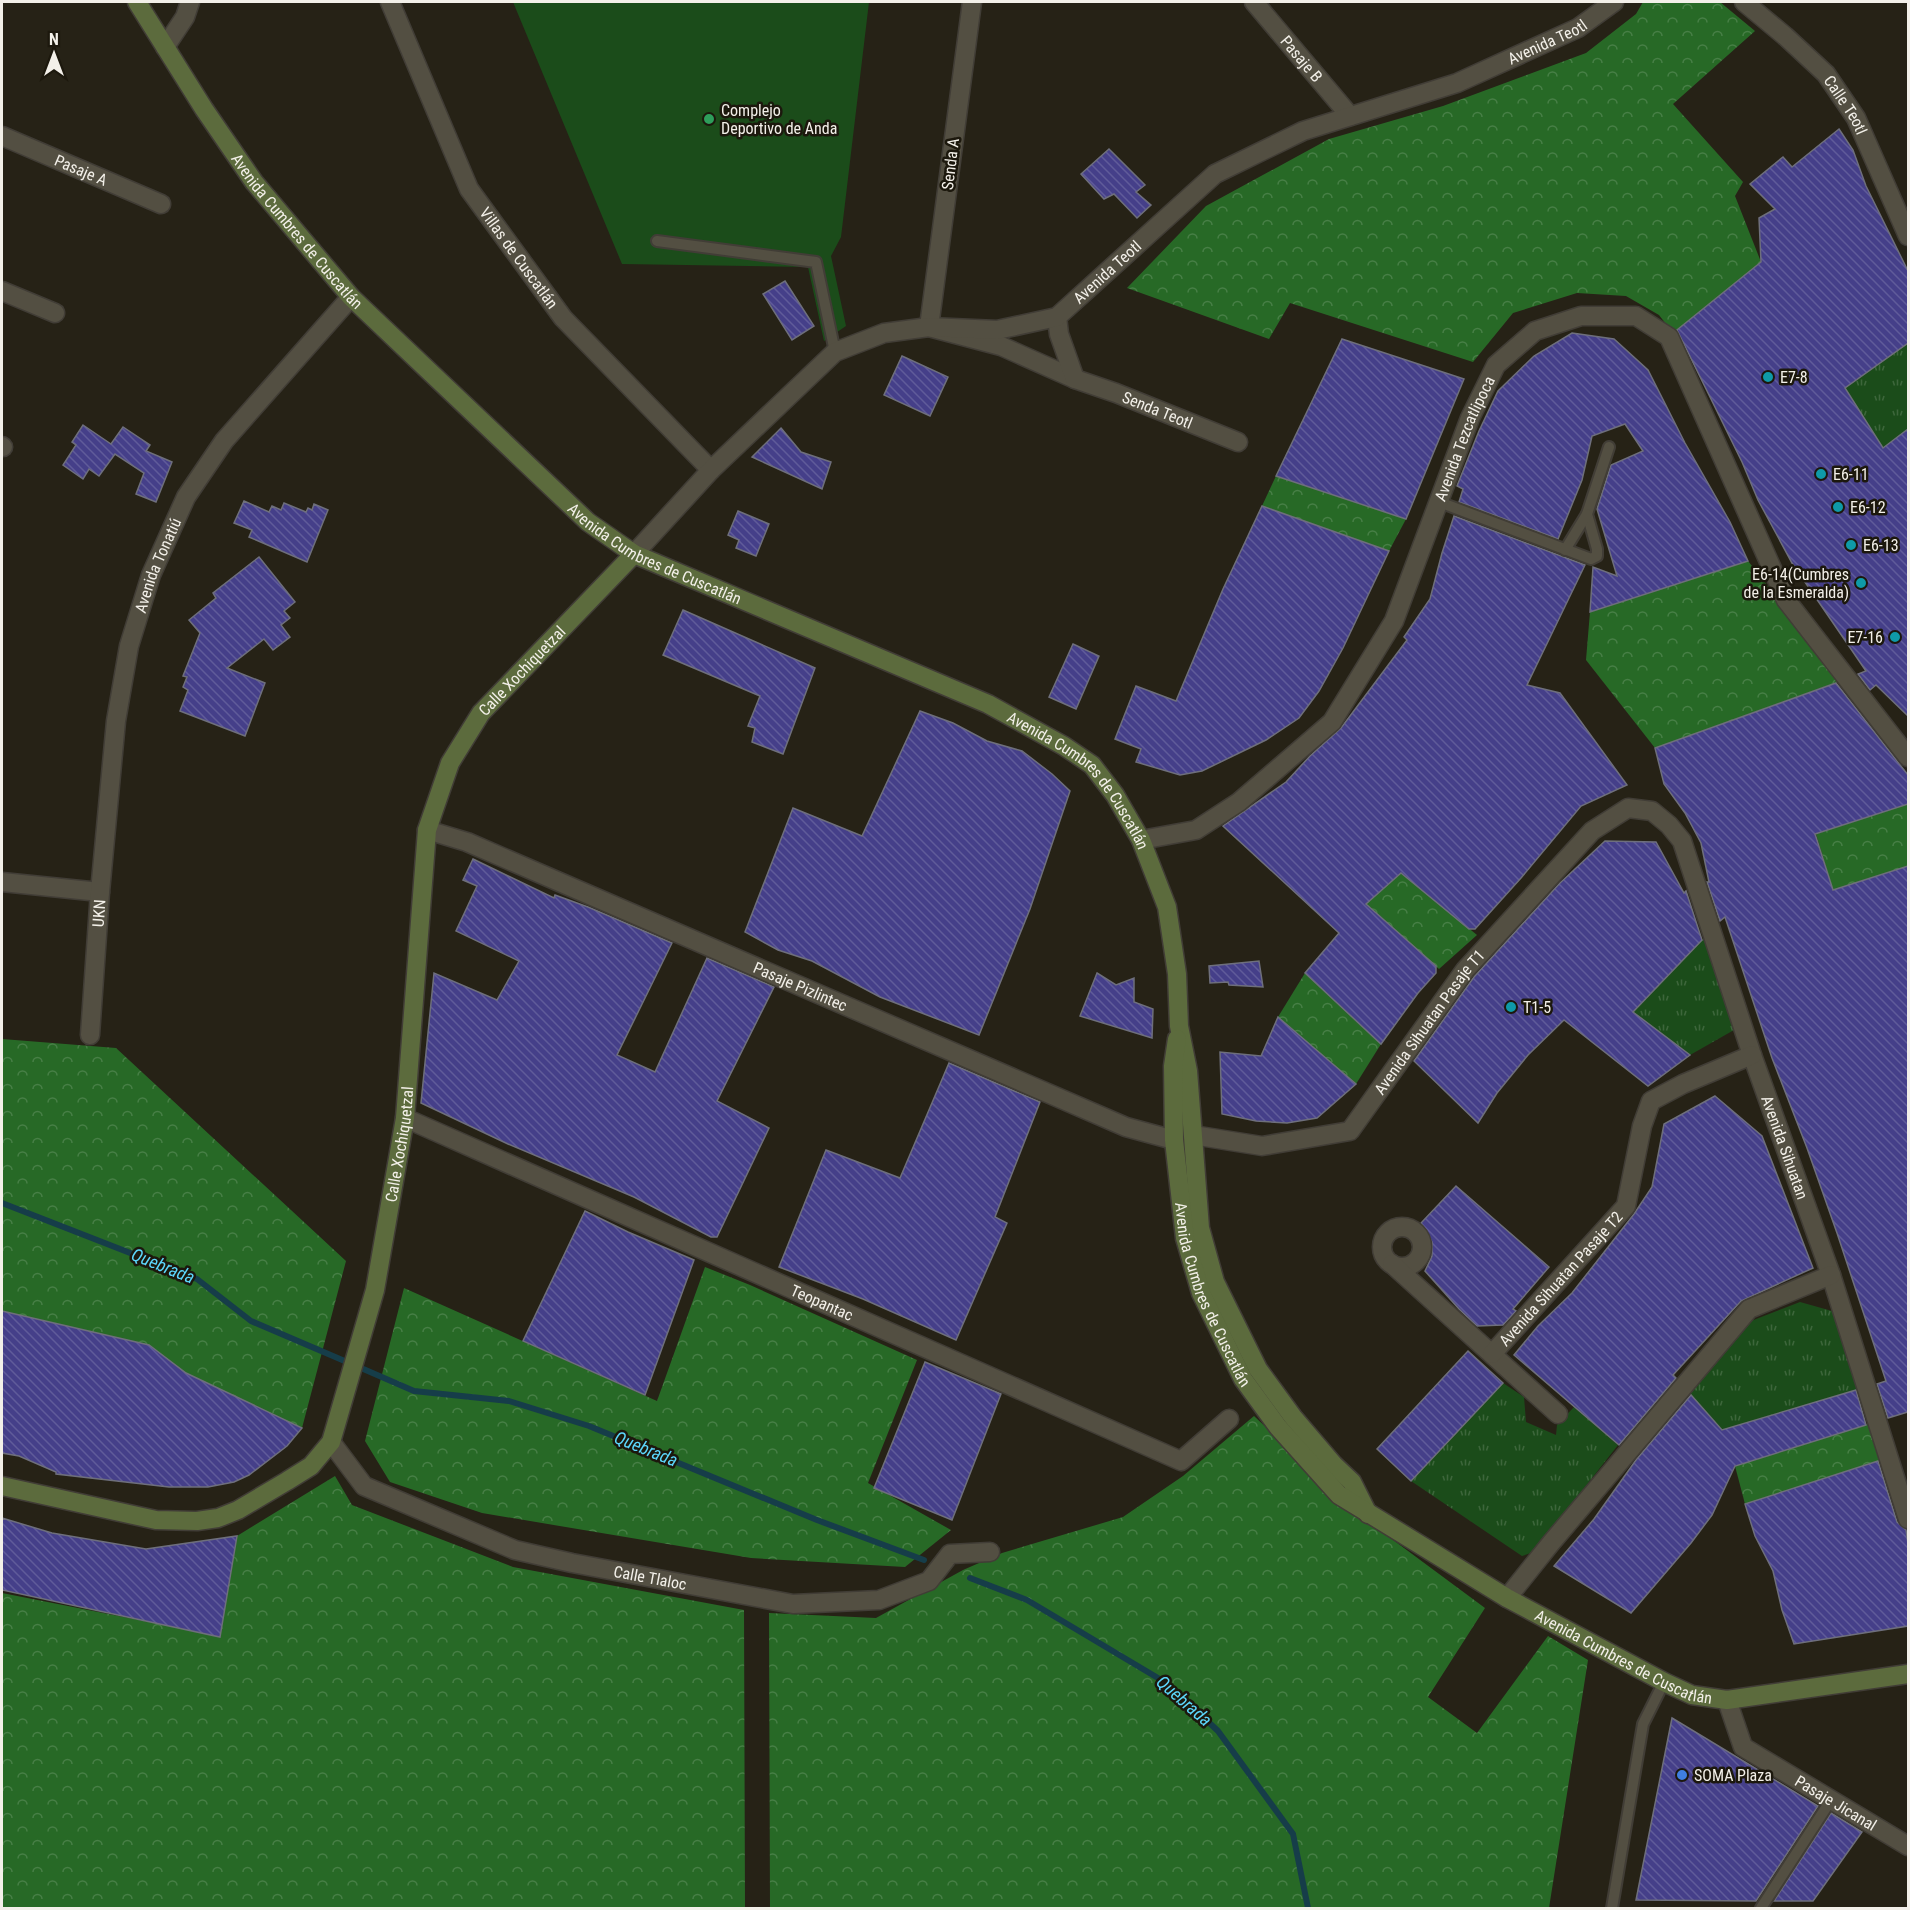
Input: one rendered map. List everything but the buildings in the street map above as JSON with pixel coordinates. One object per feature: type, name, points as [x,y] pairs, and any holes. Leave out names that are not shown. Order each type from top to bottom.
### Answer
[{"type":"main road","name":"Avenida Cumbres de Cuscatlán","points":[[137,2],[204,109],[254,182],[351,297],[588,522],[634,554],[988,704],[1092,765],[1114,795],[1141,840],[1167,907],[1177,974],[1179,1026],[1188,1071],[1200,1228],[1215,1282],[1258,1369],[1293,1417],[1334,1465],[1352,1482],[1368,1514]]},
{"type":"main road","name":"Calle Xochiquetzal","points":[[2,1486],[156,1520],[197,1521],[218,1518],[238,1510],[311,1466],[331,1442],[375,1290],[405,1118],[427,830],[450,763],[481,713],[634,554]]},
{"type":"main road","name":"Avenida Cumbres de Cuscatlán","points":[[1179,1026],[1173,1066],[1174,1140],[1185,1238],[1201,1293],[1243,1379],[1278,1427],[1339,1495],[1507,1598],[1692,1695],[1727,1700],[1908,1674]]},
{"type":"street","points":[[165,47],[185,17],[190,2]]},
{"type":"street","name":"Villas de Cuscatlán","points":[[390,2],[469,189],[563,318],[711,470]]},
{"type":"street","name":"Senda A","points":[[929,327],[972,2]]},
{"type":"street","name":"Pasaje B","points":[[1254,2],[1350,116]]},
{"type":"street","name":"Avenida Teotl","points":[[634,554],[711,470],[836,352],[884,333],[929,327],[997,330],[1057,317],[1215,174],[1303,131],[1457,83],[1578,28],[1614,2]]},
{"type":"street","name":"Calle Teotl","points":[[1744,2],[1826,74],[1856,118],[1908,236]]},
{"type":"street","name":"Pasaje A","points":[[2,136],[160,204]]},
{"type":"street","points":[[2,291],[55,313]]},
{"type":"street","name":"Avenida Tonatiú","points":[[100,892],[116,721],[129,646],[151,575],[186,497],[224,441],[351,297]]},
{"type":"street","name":"Avenida Tezcatlipoca","points":[[1141,840],[1196,830],[1239,802],[1332,722],[1394,621],[1470,418],[1496,365],[1535,331],[1581,316],[1636,316],[1669,337],[1786,600],[1908,757]]},
{"type":"street","points":[[1057,317],[1059,334],[1075,380]]},
{"type":"street","name":"Senda Teotl","points":[[929,327],[1001,346],[1075,380],[1116,393],[1238,442]]},
{"type":"street","name":"Avenida Sihuatan","points":[[1628,808],[1652,810],[1682,841],[1752,1055],[1831,1275],[1908,1519]]},
{"type":"street","name":"Avenida Sihuatan Pasaje T1","points":[[1193,1135],[1262,1146],[1350,1131],[1465,970],[1592,831],[1628,808]]},
{"type":"street","name":"Pasaje Pizlintec","points":[[427,830],[478,847],[1126,1126],[1174,1140]]},
{"type":"street","name":"UKN","points":[[2,882],[100,892],[90,1035]]},
{"type":"street","name":"Avenida Sihuatan Pasaje T2","points":[[1492,1354],[1626,1206],[1642,1126],[1651,1101],[1683,1084],[1752,1055]]},
{"type":"street","name":"Teopantac","points":[[405,1118],[1181,1461],[1229,1419]]},
{"type":"street","points":[[1392,1264],[1558,1414]]},
{"type":"street","points":[[1507,1598],[1749,1309],[1831,1275]]},
{"type":"street","name":"Calle Tlaloc","points":[[331,1442],[364,1486],[515,1550],[572,1563],[793,1604],[879,1600],[929,1581],[950,1554],[990,1552]]},
{"type":"street","name":"Pasaje Jicanal","points":[[1727,1700],[1743,1747],[1908,1846]]},
{"type":"lane","points":[[657,241],[816,262],[836,352]]},
{"type":"lane","points":[[1565,550],[1587,514],[1609,447]]},
{"type":"lane","points":[[1439,502],[1591,559],[1597,556],[1597,549],[1587,514]]},
{"type":"lane","points":[[1612,1908],[1643,1724],[1664,1682]]},
{"type":"lane","points":[[1761,1908],[1831,1800]]},
{"type":"green space","name":"Complejo Deportivo de Anda","points":[[513,2],[869,2],[841,237],[831,256],[846,326],[824,341],[808,267],[622,264]]},
{"type":"green space","points":[[1643,2],[1720,2],[1755,31],[1673,104],[1743,182],[1735,196],[1761,262],[1673,333],[1659,315],[1626,296],[1577,293],[1513,313],[1473,362],[1290,303],[1269,339],[1127,288],[1206,206],[1329,139],[1443,106],[1586,53],[1636,14]]},
{"type":"green space","points":[[1908,343],[1908,429],[1883,448],[1845,388]]},
{"type":"green space","points":[[1276,476],[1406,519],[1389,551],[1262,506]]},
{"type":"green space","points":[[1748,561],[1843,680],[1655,748],[1586,660],[1590,612]]},
{"type":"green space","points":[[1908,804],[1908,866],[1833,890],[1816,834]]},
{"type":"green space","points":[[1401,873],[1477,935],[1439,969],[1366,904]]},
{"type":"green space","points":[[1705,937],[1734,1030],[1690,1055],[1633,1012]]},
{"type":"green space","points":[[1305,973],[1381,1044],[1356,1084],[1278,1017]]},
{"type":"green space","points":[[2,1039],[116,1048],[346,1261],[302,1428],[99,1334],[2,1311]]},
{"type":"green space","points":[[705,1267],[917,1360],[868,1483],[951,1530],[905,1567],[751,1558],[482,1513],[390,1482],[365,1441],[404,1288],[657,1401]]},
{"type":"green space","points":[[1800,1302],[1832,1311],[1857,1390],[1722,1430],[1690,1394],[1751,1321]]},
{"type":"green space","points":[[1503,1383],[1524,1397],[1526,1422],[1556,1435],[1557,1425],[1574,1407],[1618,1445],[1534,1552],[1522,1556],[1411,1481]]},
{"type":"green space","points":[[1254,1416],[1354,1511],[1485,1608],[1428,1697],[1477,1733],[1548,1636],[1588,1660],[1549,1908],[770,1908],[769,1613],[876,1618],[963,1570],[1002,1553],[1123,1517],[1183,1476]]},
{"type":"green space","points":[[1871,1423],[1881,1461],[1745,1504],[1735,1466]]},
{"type":"green space","points":[[335,1476],[352,1505],[513,1567],[744,1610],[745,1908],[2,1908],[2,1593],[220,1636],[237,1536]]},
{"type":"waterway","name":"Quebrada","points":[[2,1203],[197,1279],[251,1321],[347,1362]]},
{"type":"waterway","name":"Quebrada","points":[[361,1368],[414,1391],[509,1401],[589,1426],[817,1520],[924,1560]]},
{"type":"waterway","name":"Quebrada","points":[[970,1578],[1027,1600],[1168,1684],[1218,1731],[1293,1834],[1308,1908]]},
{"type":"place","name":"Complejo Deportivo de Anda","points":[[709,119]]},
{"type":"place","name":"E7-8","points":[[1768,377]]},
{"type":"place","name":"E6-11","points":[[1821,474]]},
{"type":"place","name":"E6-12","points":[[1838,507]]},
{"type":"place","name":"E6-13","points":[[1851,545]]},
{"type":"place","name":"E6-14(Cumbres de la Esmeralda)","points":[[1861,583]]},
{"type":"place","name":"E7-16","points":[[1895,637]]},
{"type":"place","name":"T1-5","points":[[1511,1007]]},
{"type":"place","name":"SOMA Plaza","points":[[1682,1775]]}]
